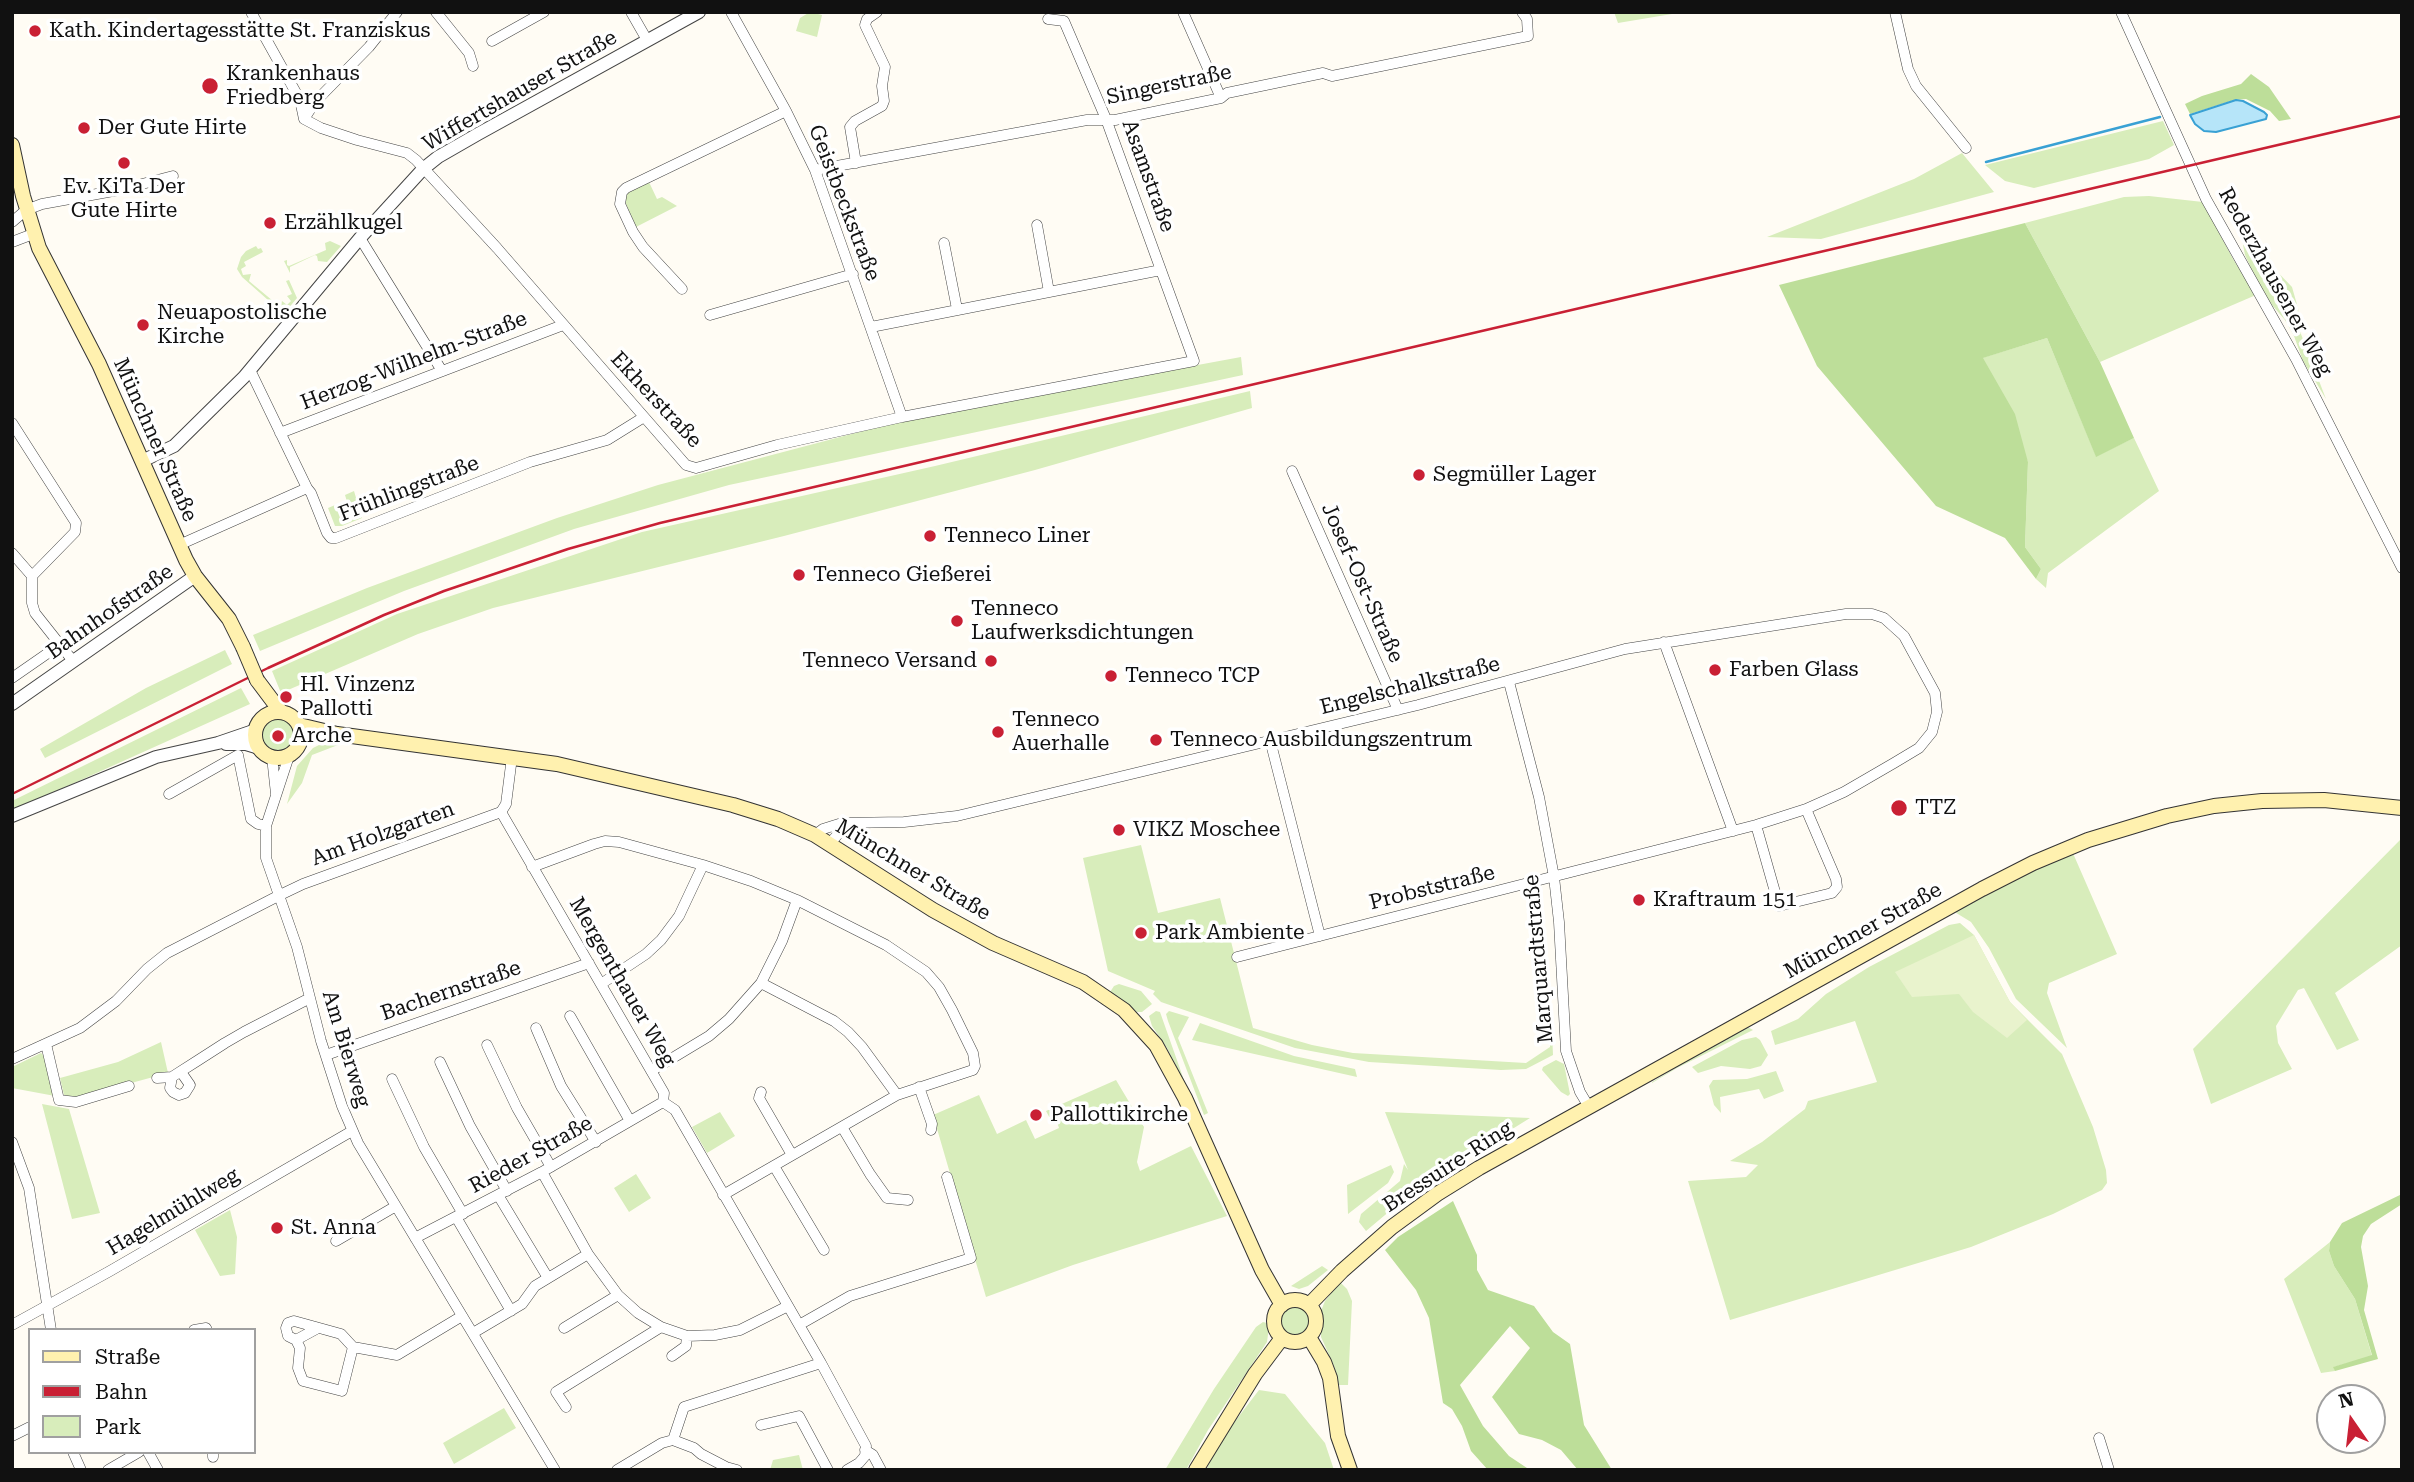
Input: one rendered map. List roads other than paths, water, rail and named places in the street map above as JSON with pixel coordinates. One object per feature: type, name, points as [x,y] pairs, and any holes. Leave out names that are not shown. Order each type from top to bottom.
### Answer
[{"type":"main road","name":"Münchner Straße","points":[[12,145],[33,234],[99,364],[179,545],[195,576],[229,619],[263,694],[281,712]]},
{"type":"main road","name":"Münchner Straße","points":[[259,724],[263,694]]},
{"type":"main road","points":[[281,712],[293,717],[299,725],[300,742],[289,755],[272,757],[259,748],[256,739],[259,724],[271,713],[281,712]]},
{"type":"main road","name":"Münchner Straße","points":[[299,725],[337,734],[557,764],[733,805],[815,835],[969,930],[1083,982],[1105,995],[1135,1020],[1156,1045],[1174,1075],[1262,1270],[1282,1305]]},
{"type":"main road","name":"Münchner Straße","points":[[300,742],[337,734]]},
{"type":"main road","name":"Münchner Straße","points":[[1589,1107],[1982,889],[2088,840],[2167,816],[2214,806],[2262,801],[2324,800],[2402,808]]},
{"type":"main road","name":"Bressuire-Ring","points":[[1309,1305],[1342,1271],[1392,1227],[1437,1194],[1589,1107]]},
{"type":"main road","points":[[1293,1301],[1309,1305],[1316,1319],[1316,1326],[1309,1338],[1295,1342],[1282,1338],[1274,1323],[1276,1313],[1282,1305],[1293,1301]]},
{"type":"main road","points":[[1196,1470],[1255,1374],[1282,1338]]},
{"type":"main road","points":[[1309,1338],[1324,1362],[1330,1378],[1338,1436],[1350,1470]]},
{"type":"street","points":[[251,12],[300,100],[304,119]]},
{"type":"street","points":[[436,12],[468,53],[473,66]]},
{"type":"street","points":[[492,41],[544,12]]},
{"type":"street","points":[[631,12],[647,40]]},
{"type":"street","name":"Wiffertshauser Straße","points":[[142,461],[173,446],[250,370],[360,238],[438,156],[699,12]]},
{"type":"street","name":"Geistbeckstraße","points":[[732,12],[816,170],[902,417]]},
{"type":"street","points":[[856,163],[850,127],[884,101],[882,86],[885,67],[864,25],[867,19],[877,12]]},
{"type":"street","name":"Singerstraße","points":[[816,170],[1087,120],[1115,120],[1221,99],[1227,93],[1324,74],[1332,76],[1528,36],[1527,19],[1522,12]]},
{"type":"street","points":[[1895,12],[1912,78],[1966,148]]},
{"type":"street","name":"Rederzhausener Weg","points":[[2120,12],[2206,199],[2296,359],[2402,568]]},
{"type":"street","points":[[1186,13],[1221,99]]},
{"type":"street","points":[[304,119],[314,102],[369,47],[393,14]]},
{"type":"street","name":"Asamstraße","points":[[1048,19],[1064,21],[1107,119],[1194,361]]},
{"type":"street","points":[[682,289],[643,247],[633,232],[620,204],[622,192],[786,111]]},
{"type":"street","name":"Ekherstraße","points":[[304,119],[337,134],[407,153],[497,248],[686,465],[696,468],[902,417],[1194,361]]},
{"type":"street","points":[[12,222],[26,210],[42,204],[119,190],[173,176]]},
{"type":"street","points":[[1037,225],[1049,292]]},
{"type":"street","points":[[12,242],[33,234]]},
{"type":"street","points":[[360,238],[442,371]]},
{"type":"street","points":[[944,243],[957,310]]},
{"type":"street","points":[[871,327],[1161,270]]},
{"type":"street","points":[[710,315],[853,274]]},
{"type":"street","name":"Herzog-Wilhelm-Straße","points":[[280,433],[563,325]]},
{"type":"street","points":[[179,545],[307,488],[250,370]]},
{"type":"street","name":"Frühlingstraße","points":[[307,488],[327,533],[331,538],[336,538],[530,462],[607,440],[644,417]]},
{"type":"street","points":[[13,425],[76,523],[75,532],[32,576]]},
{"type":"street","name":"Josef-Ost-Straße","points":[[1292,471],[1398,709]]},
{"type":"street","points":[[12,553],[32,576],[32,603],[35,613],[73,661]]},
{"type":"street","name":"Bahnhofstraße","points":[[12,704],[195,576]]},
{"type":"street","name":"Engelschalkstraße","points":[[815,835],[842,822],[857,824],[917,821],[957,816],[1509,682],[1625,649],[1824,617],[1872,614],[1884,618],[1905,636],[1934,693]]},
{"type":"street","points":[[1664,642],[1733,831]]},
{"type":"street","points":[[12,678],[61,644]]},
{"type":"street","name":"Marquardtstraße","points":[[1509,682],[1539,797],[1554,877],[1566,1051],[1580,1092],[1589,1107]]},
{"type":"street","name":"Probststraße","points":[[1237,957],[1733,831],[1806,809],[1852,788],[1919,748],[1933,732],[1936,724],[1937,703],[1934,693]]},
{"type":"street","points":[[12,816],[156,757],[218,743],[259,724]]},
{"type":"street","points":[[1270,740],[1320,936]]},
{"type":"street","points":[[218,743],[246,744],[259,748]]},
{"type":"street","points":[[169,794],[237,755],[251,819],[266,826],[289,755]]},
{"type":"street","points":[[272,757],[276,798]]},
{"type":"street","points":[[501,812],[506,804],[512,757]]},
{"type":"street","points":[[1756,825],[1779,906],[1832,893],[1837,887],[1836,879],[1806,809]]},
{"type":"street","name":"Mergenthauer Weg","points":[[501,812],[652,1071],[664,1093],[663,1102],[675,1110],[881,1470]]},
{"type":"street","name":"Am Holzgarten","points":[[12,1059],[80,1028],[102,1013],[167,953],[279,895],[501,812]]},
{"type":"street","points":[[830,843],[842,830],[857,824]]},
{"type":"street","name":"Am Bierweg","points":[[266,826],[266,858],[297,947],[326,1055],[352,1131],[555,1470]]},
{"type":"street","points":[[532,867],[606,841],[619,842],[703,865],[797,900],[886,944],[926,972],[939,987],[973,1053],[975,1066],[971,1071],[897,1095],[723,1195]]},
{"type":"street","points":[[601,984],[646,954],[661,940],[679,916],[703,865]]},
{"type":"street","points":[[652,1071],[709,1036],[729,1019],[761,983],[782,941],[797,900]]},
{"type":"street","name":"Bachernstraße","points":[[326,1055],[589,963]]},
{"type":"street","points":[[761,983],[834,1021],[848,1032],[897,1095]]},
{"type":"street","points":[[157,1078],[176,1074],[244,1032],[310,998]]},
{"type":"street","points":[[570,1016],[630,1121]]},
{"type":"street","points":[[536,1028],[562,1086],[596,1142]]},
{"type":"street","points":[[46,1044],[60,1100],[76,1102],[130,1086]]},
{"type":"street","points":[[487,1045],[588,1254],[618,1295],[638,1313],[661,1327],[687,1336],[715,1335],[740,1330],[788,1306]]},
{"type":"street","points":[[440,1062],[502,1193],[548,1278]]},
{"type":"street","name":"Am Bierweg","points":[[392,1079],[424,1147],[511,1311]]},
{"type":"street","points":[[919,1087],[932,1124],[931,1130]]},
{"type":"street","points":[[761,1092],[759,1098],[792,1155]]},
{"type":"street","name":"Rieder Straße","points":[[415,1238],[546,1170],[663,1102]]},
{"type":"street","points":[[842,1127],[887,1198],[908,1200]]},
{"type":"street","name":"Hagelmühlweg","points":[[12,1325],[352,1131]]},
{"type":"street","points":[[12,1142],[29,1188],[51,1328]]},
{"type":"street","points":[[774,1166],[824,1250]]},
{"type":"street","points":[[799,1325],[850,1296],[971,1258],[947,1177]]},
{"type":"street","points":[[336,1241],[396,1206]]},
{"type":"street","points":[[473,1333],[522,1304],[535,1286],[588,1254]]},
{"type":"street","points":[[564,1328],[618,1295]]},
{"type":"street","points":[[353,1347],[342,1391],[303,1381],[298,1368],[300,1348],[296,1340],[288,1336],[286,1328],[288,1323],[294,1321],[341,1334],[353,1347],[397,1355],[462,1316]]},
{"type":"street","points":[[566,1407],[556,1392],[661,1327]]},
{"type":"street","points":[[296,1340],[318,1328]]},
{"type":"street","points":[[671,1356],[686,1346],[687,1336]]},
{"type":"street","points":[[673,1440],[684,1407],[821,1363]]},
{"type":"street","points":[[761,1425],[799,1416],[828,1470]]},
{"type":"street","points":[[12,1436],[28,1428]]},
{"type":"street","points":[[2099,1438],[2109,1470]]},
{"type":"street","points":[[617,1470],[662,1443],[673,1440],[694,1448],[725,1468],[737,1470]]},
{"type":"street","points":[[846,1470],[859,1463],[865,1456],[866,1448]]},
{"type":"street","points":[[74,1454],[81,1470]]},
{"type":"street","points":[[108,1470],[136,1454]]},
{"type":"street","points":[[149,1454],[158,1470]]},
{"type":"water","points":[[2236,100],[2264,112],[2266,119],[2216,132],[2204,131],[2195,124],[2190,115]]},
{"type":"waterway","points":[[1986,162],[2160,117]]},
{"type":"railway","points":[[12,794],[268,668],[384,615],[444,591],[568,549],[660,523],[2402,116]]},
{"type":"place","name":"Kath. Kindertagesstätte St. Franziskus","points":[[35,31]]},
{"type":"place","name":"Krankenhaus Friedberg","points":[[210,86]]},
{"type":"place","name":"Der Gute Hirte","points":[[84,128]]},
{"type":"place","name":"Ev. KiTa Der Gute Hirte","points":[[124,163]]},
{"type":"place","name":"Erzählkugel","points":[[270,223]]},
{"type":"place","name":"Neuapostolische Kirche","points":[[143,325]]},
{"type":"place","name":"Segmüller Lager","points":[[1419,475]]},
{"type":"place","name":"Tenneco Liner","points":[[930,536]]},
{"type":"place","name":"Tenneco Gießerei","points":[[799,575]]},
{"type":"place","name":"Tenneco Laufwerksdichtungen","points":[[957,621]]},
{"type":"place","name":"Tenneco Versand","points":[[991,661]]},
{"type":"place","name":"Farben Glass","points":[[1715,670]]},
{"type":"place","name":"Tenneco TCP","points":[[1111,676]]},
{"type":"place","name":"Hl. Vinzenz Pallotti","points":[[286,697]]},
{"type":"place","name":"Tenneco Auerhalle","points":[[998,732]]},
{"type":"place","name":"Arche","points":[[278,736]]},
{"type":"place","name":"Tenneco Ausbildungszentrum","points":[[1156,740]]},
{"type":"place","name":"TTZ","points":[[1899,808]]},
{"type":"place","name":"VIKZ Moschee","points":[[1119,830]]},
{"type":"place","name":"Kraftraum 151","points":[[1639,900]]},
{"type":"place","name":"Park Ambiente","points":[[1141,933]]},
{"type":"place","name":"Pallottikirche","points":[[1036,1115]]},
{"type":"place","name":"St. Anna","points":[[277,1228]]}]
